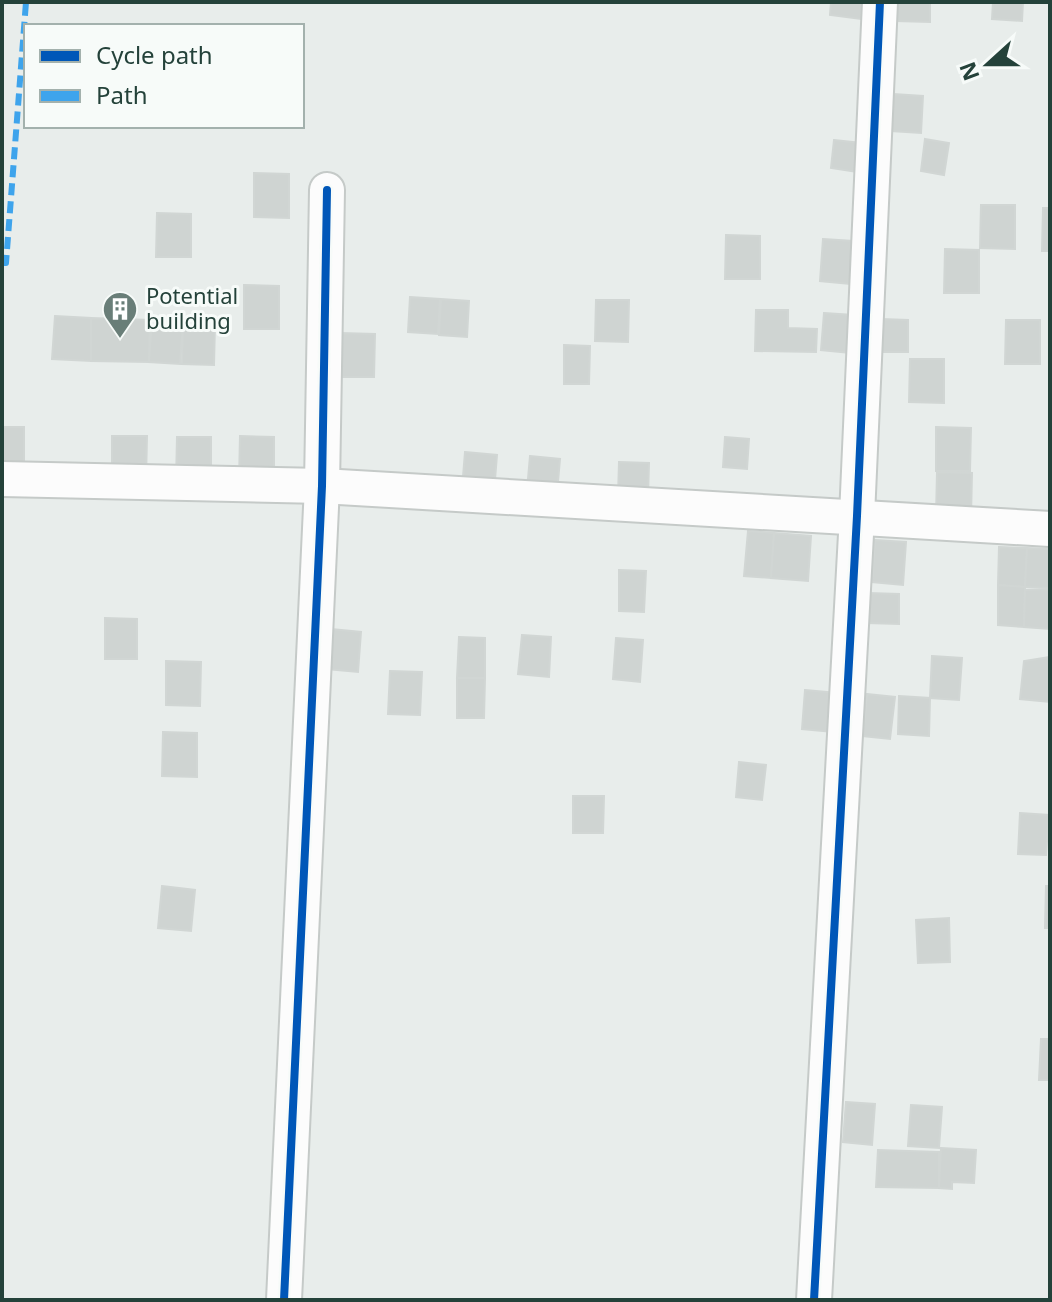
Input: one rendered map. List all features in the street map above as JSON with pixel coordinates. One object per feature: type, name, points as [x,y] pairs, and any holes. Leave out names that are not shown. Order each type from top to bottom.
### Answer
[{"type":"street","points":[[814,1300],[857,516],[880,2]]},
{"type":"street","points":[[284,1300],[322,486],[327,190]]},
{"type":"street","points":[[2,479],[322,486],[1050,529]]},
{"type":"building","points":[[831,2],[870,2],[861,19],[830,15]]},
{"type":"building","points":[[896,2],[930,2],[930,22],[896,21]]},
{"type":"building","points":[[993,2],[1023,2],[1022,21],[992,19]]},
{"type":"building","points":[[893,94],[923,96],[921,133],[891,131]]},
{"type":"building","points":[[925,139],[949,143],[944,175],[921,171]]},
{"type":"building","points":[[834,140],[861,143],[858,172],[831,168]]},
{"type":"building","points":[[254,173],[289,174],[289,218],[254,217]]},
{"type":"building","points":[[981,205],[1015,205],[1015,249],[980,248]]},
{"type":"building","points":[[1043,208],[1050,208],[1050,251],[1042,251]]},
{"type":"building","name":"Potential building","points":[[157,213],[191,214],[191,257],[156,257]]},
{"type":"building","points":[[726,235],[760,236],[760,279],[725,279]]},
{"type":"building","points":[[823,239],[853,241],[850,284],[820,281]]},
{"type":"building","points":[[945,249],[979,250],[979,293],[944,293]]},
{"type":"building","name":"Potential building","points":[[244,285],[279,286],[279,329],[244,329]]},
{"type":"building","points":[[410,297],[440,299],[438,334],[408,332]]},
{"type":"building","points":[[441,299],[469,301],[467,337],[439,335]]},
{"type":"building","points":[[596,300],[629,300],[628,342],[595,341]]},
{"type":"building","points":[[756,310],[788,310],[788,328],[817,329],[816,352],[755,351]]},
{"type":"building","points":[[824,313],[853,315],[850,353],[821,350]]},
{"type":"building","points":[[55,316],[91,318],[91,361],[52,359]]},
{"type":"building","name":"Potential building","points":[[91,318],[150,320],[149,362],[91,361]]},
{"type":"building","points":[[881,319],[908,320],[908,352],[881,352]]},
{"type":"building","points":[[152,320],[183,322],[180,364],[149,362]]},
{"type":"building","points":[[1006,320],[1040,320],[1040,364],[1005,364]]},
{"type":"building","points":[[183,322],[215,323],[214,365],[182,364]]},
{"type":"building","points":[[340,333],[375,334],[374,377],[340,377]]},
{"type":"building","points":[[564,345],[590,346],[589,384],[564,384]]},
{"type":"building","points":[[910,359],[944,359],[944,403],[909,402]]},
{"type":"building","points":[[2,427],[24,427],[24,471],[2,471]]},
{"type":"building","points":[[936,427],[971,428],[970,471],[936,471]]},
{"type":"building","points":[[112,436],[147,436],[146,480],[112,480]]},
{"type":"building","points":[[240,436],[274,437],[274,481],[239,480]]},
{"type":"building","points":[[177,437],[211,437],[211,481],[176,481]]},
{"type":"building","points":[[725,437],[749,439],[747,469],[723,467]]},
{"type":"building","points":[[465,452],[497,455],[494,492],[462,489]]},
{"type":"building","points":[[530,456],[560,459],[557,493],[527,490]]},
{"type":"building","points":[[619,462],[649,463],[648,497],[618,496]]},
{"type":"building","points":[[937,472],[972,473],[971,517],[936,516]]},
{"type":"building","points":[[748,531],[774,533],[771,578],[744,576]]},
{"type":"building","points":[[774,533],[811,536],[808,581],[771,578]]},
{"type":"building","points":[[875,540],[906,542],[903,585],[872,582]]},
{"type":"building","points":[[999,547],[1027,548],[1025,587],[998,585]]},
{"type":"building","points":[[1027,548],[1050,549],[1050,588],[1025,587]]},
{"type":"building","points":[[619,570],[646,571],[644,612],[619,611]]},
{"type":"building","points":[[998,585],[1025,587],[1024,627],[998,625]]},
{"type":"building","points":[[1050,589],[1050,629],[1024,627],[1025,590]]},
{"type":"building","points":[[868,593],[899,594],[899,624],[867,623]]},
{"type":"building","points":[[105,618],[137,619],[137,659],[105,659]]},
{"type":"building","points":[[331,629],[361,632],[358,672],[327,669]]},
{"type":"building","points":[[522,635],[551,637],[549,677],[518,674]]},
{"type":"building","points":[[459,637],[485,638],[485,678],[457,678]]},
{"type":"building","points":[[616,638],[643,640],[640,682],[613,679]]},
{"type":"building","points":[[932,656],[962,658],[959,700],[930,698]]},
{"type":"building","points":[[1050,657],[1050,702],[1020,699],[1024,661]]},
{"type":"building","points":[[166,661],[201,662],[200,706],[166,705]]},
{"type":"building","points":[[390,671],[422,672],[420,715],[388,714]]},
{"type":"building","points":[[457,678],[485,678],[484,718],[457,718]]},
{"type":"building","points":[[805,690],[837,693],[833,732],[802,729]]},
{"type":"building","points":[[867,694],[895,697],[890,739],[863,736]]},
{"type":"building","points":[[899,696],[930,698],[929,736],[898,734]]},
{"type":"building","points":[[163,732],[197,733],[197,777],[162,776]]},
{"type":"building","points":[[739,762],[766,765],[762,800],[736,797]]},
{"type":"building","points":[[573,796],[604,796],[603,833],[573,833]]},
{"type":"building","points":[[1020,813],[1049,815],[1046,855],[1018,854]]},
{"type":"building","points":[[162,886],[195,890],[191,931],[158,928]]},
{"type":"building","points":[[1046,886],[1050,886],[1050,928],[1045,928]]},
{"type":"building","points":[[949,918],[950,962],[918,963],[916,920]]},
{"type":"building","points":[[1041,1039],[1050,1039],[1050,1080],[1039,1080]]},
{"type":"building","points":[[846,1102],[875,1104],[872,1145],[843,1142]]},
{"type":"building","points":[[911,1105],[942,1107],[939,1148],[908,1146]]},
{"type":"building","points":[[941,1148],[976,1150],[974,1183],[952,1182],[952,1189],[939,1188]]},
{"type":"building","points":[[878,1150],[939,1152],[939,1188],[876,1187]]},
{"type":"marked path","points":[[24,24],[26,2]]},
{"type":"marked path","points":[[2,263],[6,263],[24,28]]},
{"type":"cycle path","points":[[814,1300],[857,516],[880,2]]},
{"type":"cycle path","points":[[284,1300],[322,486],[327,190]]},
{"type":"place","name":"Potential building","points":[[120,340]]}]
